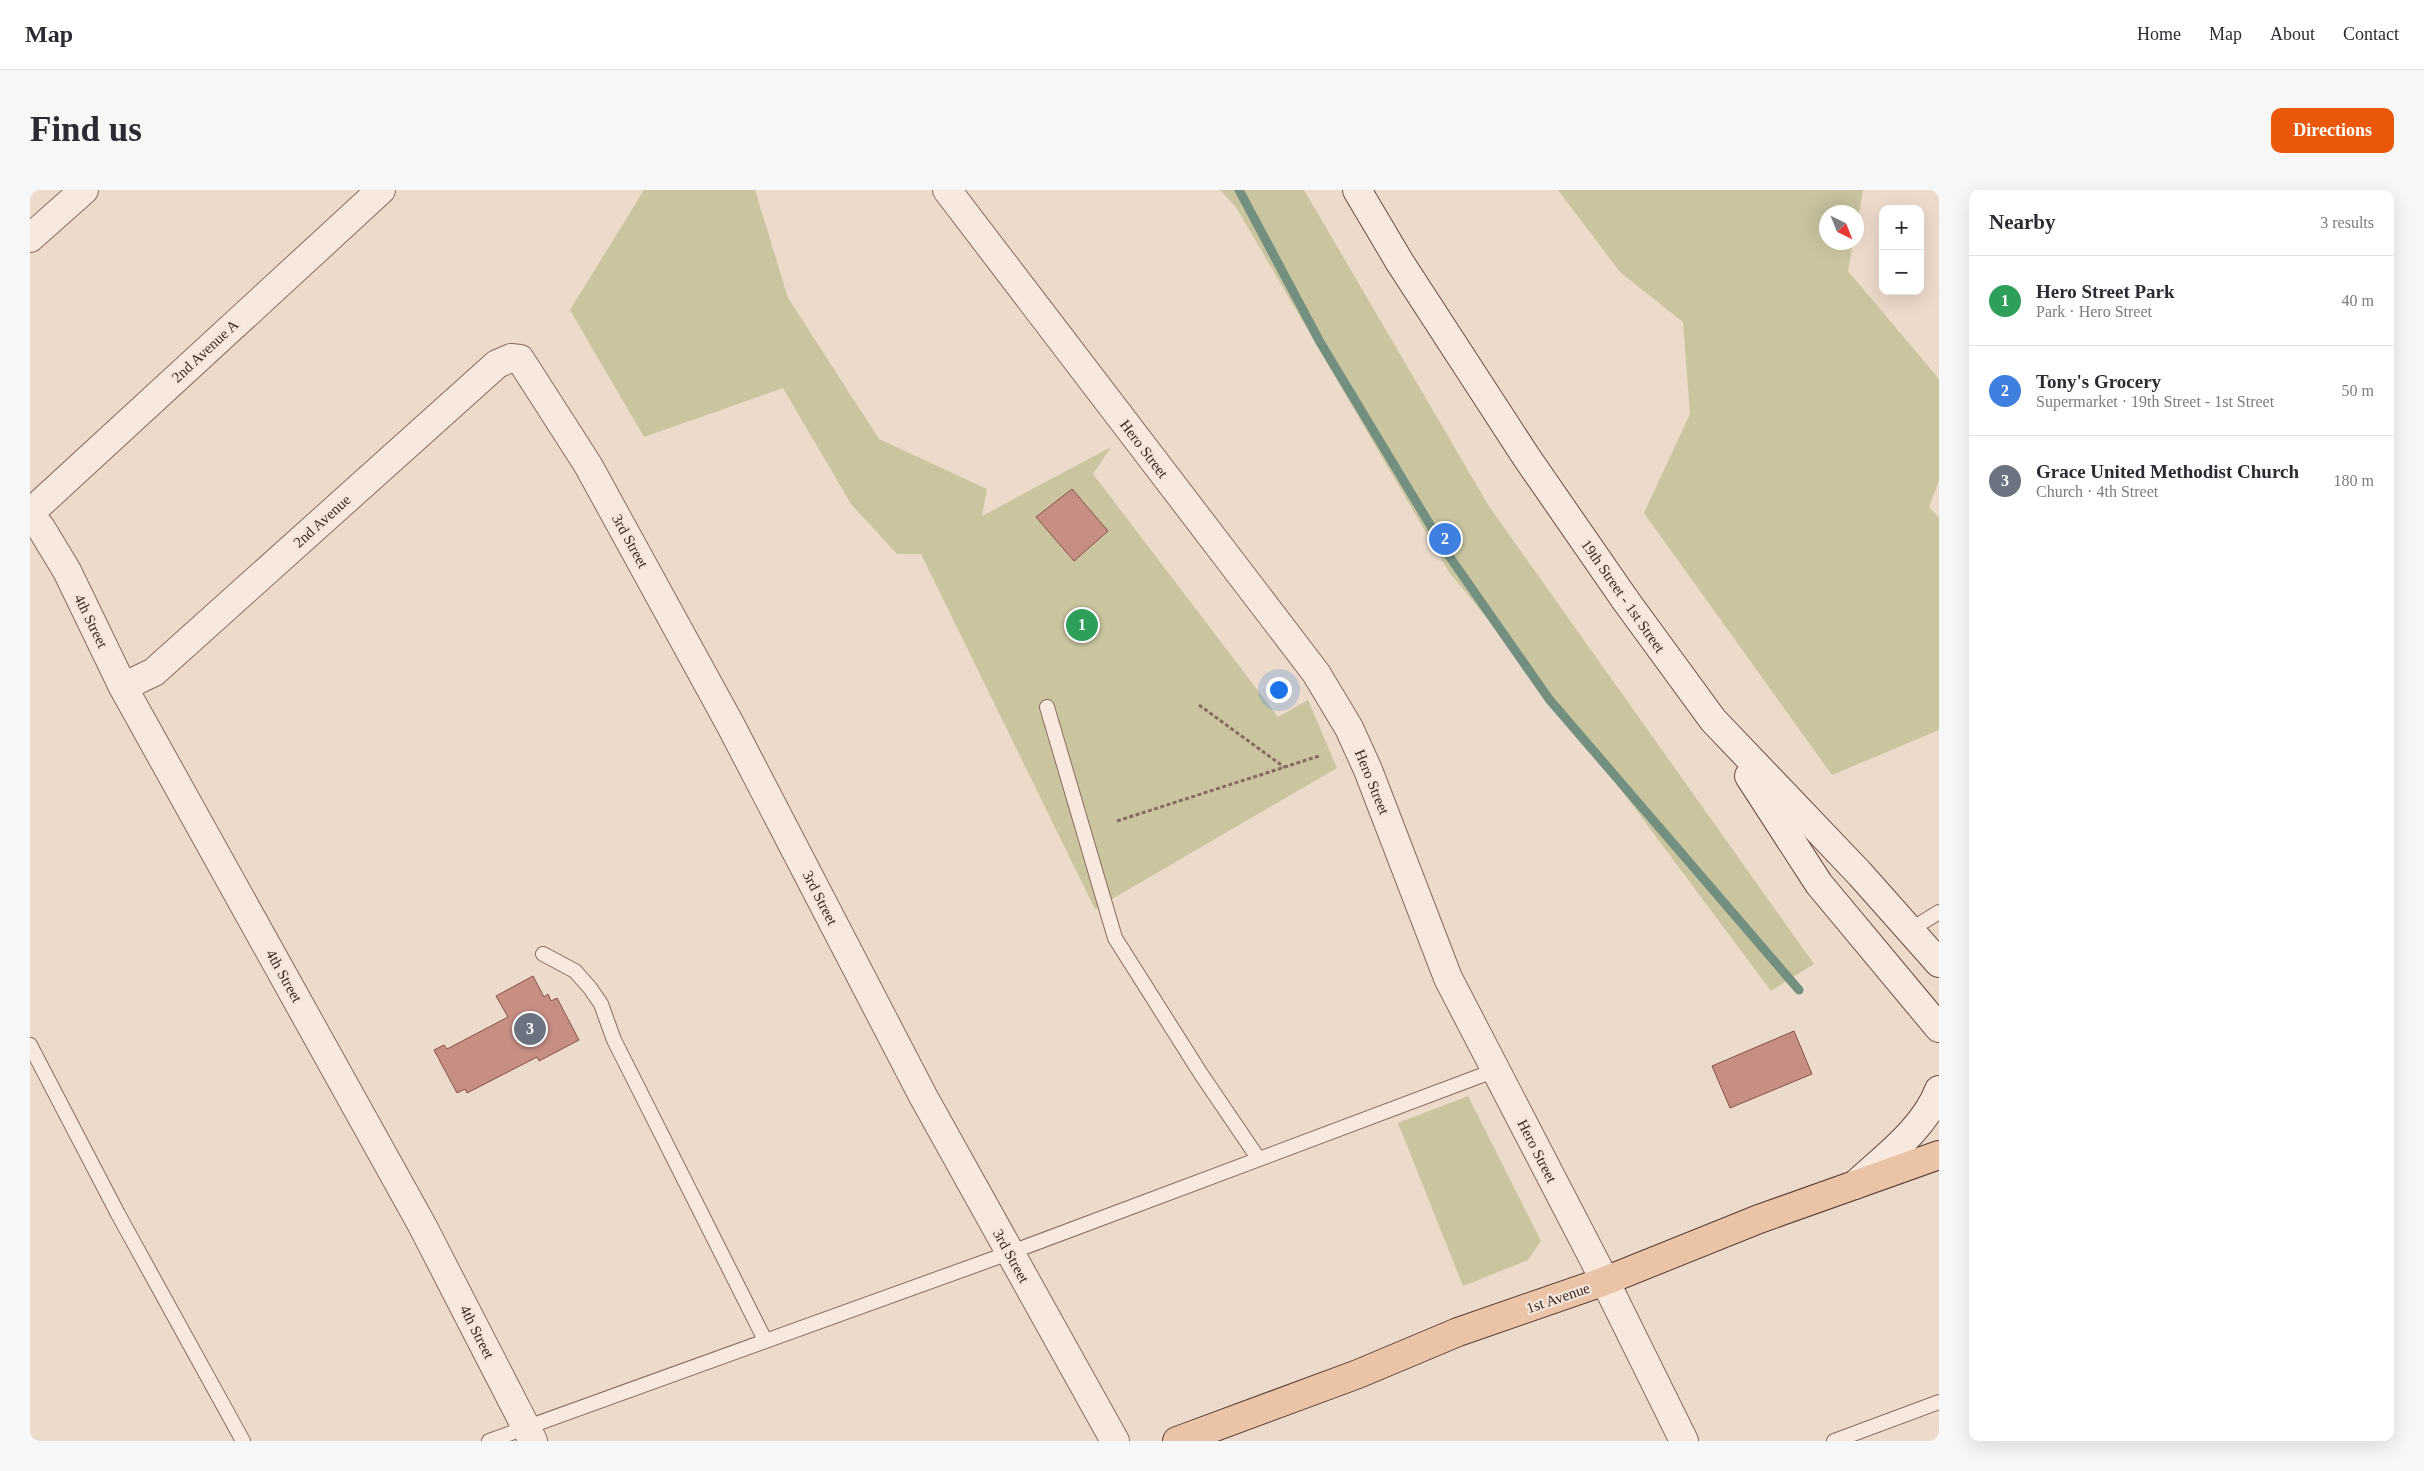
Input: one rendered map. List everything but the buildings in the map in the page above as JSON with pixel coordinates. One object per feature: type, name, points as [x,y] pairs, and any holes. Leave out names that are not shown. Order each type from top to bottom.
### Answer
[{"type":"main road","name":"1st Avenue","points":[[1177,1441],[1358,1374],[1458,1332],[1605,1281],[1759,1219],[1939,1155]]},
{"type":"street","points":[[30,238],[84,190]]},
{"type":"street","name":"2nd Avenue A","points":[[30,514],[381,190]]},
{"type":"street","name":"Hero Street","points":[[947,190],[1316,673],[1349,728],[1368,770],[1448,978],[1605,1281],[1684,1441]]},
{"type":"street","name":"19th Street - 1st Street","points":[[1357,190],[1399,261],[1528,458],[1626,601],[1713,720],[1860,874],[1939,963]]},
{"type":"street","name":"2nd Avenue","points":[[123,686],[154,672],[497,364],[511,358],[520,359]]},
{"type":"street","name":"3rd Street","points":[[520,359],[588,465],[730,724],[918,1087],[1115,1441]]},
{"type":"street","name":"4th Street","points":[[30,514],[41,528],[67,571],[123,686],[422,1225],[529,1434]]},
{"type":"street","points":[[1713,720],[1819,884],[1939,1028]]},
{"type":"street","points":[[1855,1185],[1914,1129],[1933,1106],[1939,1090]]},
{"type":"lane","points":[[1047,707],[1115,938],[1201,1074],[1258,1158]]},
{"type":"lane","points":[[1910,930],[1939,912]]},
{"type":"lane","points":[[543,954],[575,970],[601,1004],[614,1040],[765,1340]]},
{"type":"lane","points":[[30,1045],[118,1214],[243,1441]]},
{"type":"lane","points":[[489,1441],[529,1434],[765,1340],[1009,1253],[1496,1070]]},
{"type":"lane","points":[[1834,1441],[1939,1402]]},
{"type":"path","points":[[1199,705],[1284,767]]},
{"type":"path","points":[[1118,821],[1319,756]]},
{"type":"shaded area","points":[[644,190],[755,190],[788,298],[879,439],[987,489],[982,516],[1111,447],[1093,474],[1278,717],[1308,700],[1337,768],[1095,909],[921,554],[897,554],[851,504],[783,388],[644,437],[570,310]]},
{"type":"shaded area","points":[[1220,190],[1304,190],[1490,508],[1814,964],[1771,991],[1555,701],[1449,572],[1236,207]]},
{"type":"shaded area","points":[[1558,190],[1863,190],[1860,205],[1819,205],[1819,250],[1852,250],[1848,271],[1939,379],[1939,481],[1929,507],[1939,518],[1939,730],[1832,775],[1644,513],[1690,414],[1683,322],[1620,272]]},
{"type":"shaded area","points":[[1468,1096],[1541,1241],[1528,1260],[1463,1286],[1398,1123]]},
{"type":"waterway","points":[[1239,190],[1320,342],[1447,553],[1549,699],[1799,990]]},
{"type":"place","name":"Tony's Grocery","points":[[1445,539]]},
{"type":"place","name":"Hero Street Park","points":[[1082,625]]},
{"type":"place","name":"Grace United Methodist Church","points":[[530,1029]]}]
